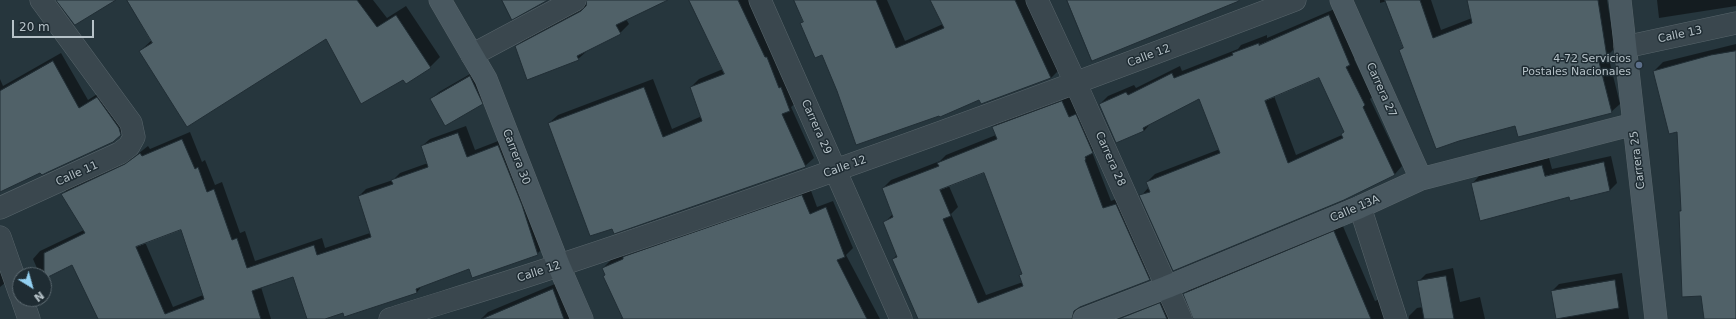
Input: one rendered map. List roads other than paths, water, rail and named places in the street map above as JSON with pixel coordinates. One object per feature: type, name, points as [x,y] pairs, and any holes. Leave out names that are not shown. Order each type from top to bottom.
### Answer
[{"type":"street","name":"Calle 11","points":[[0,208],[120,154],[129,146],[134,137],[131,123],[41,0]]},
{"type":"street","name":"Carrera 30","points":[[440,0],[486,79],[559,266],[582,319]]},
{"type":"street","points":[[472,55],[575,0]]},
{"type":"street","name":"Carrera 29","points":[[760,0],[901,319]]},
{"type":"street","name":"Carrera 28","points":[[1036,0],[1076,84],[1181,319]]},
{"type":"street","name":"Calle 12","points":[[390,319],[559,266],[835,170],[1076,84],[1295,0]]},
{"type":"street","name":"Carrera 27","points":[[1341,0],[1421,179]]},
{"type":"street","name":"Carrera 25","points":[[1620,0],[1656,319]]},
{"type":"street","name":"Calle 13","points":[[1625,47],[1736,23]]},
{"type":"street","name":"Calle 13A","points":[[1084,319],[1167,287],[1360,207],[1421,179],[1634,124]]},
{"type":"street","points":[[1360,207],[1396,319]]},
{"type":"street","points":[[0,237],[12,271]]},
{"type":"street","points":[[25,307],[29,319]]},
{"type":"place","name":"4-72 Servicios Postales Nacionales","points":[[1639,65]]}]
